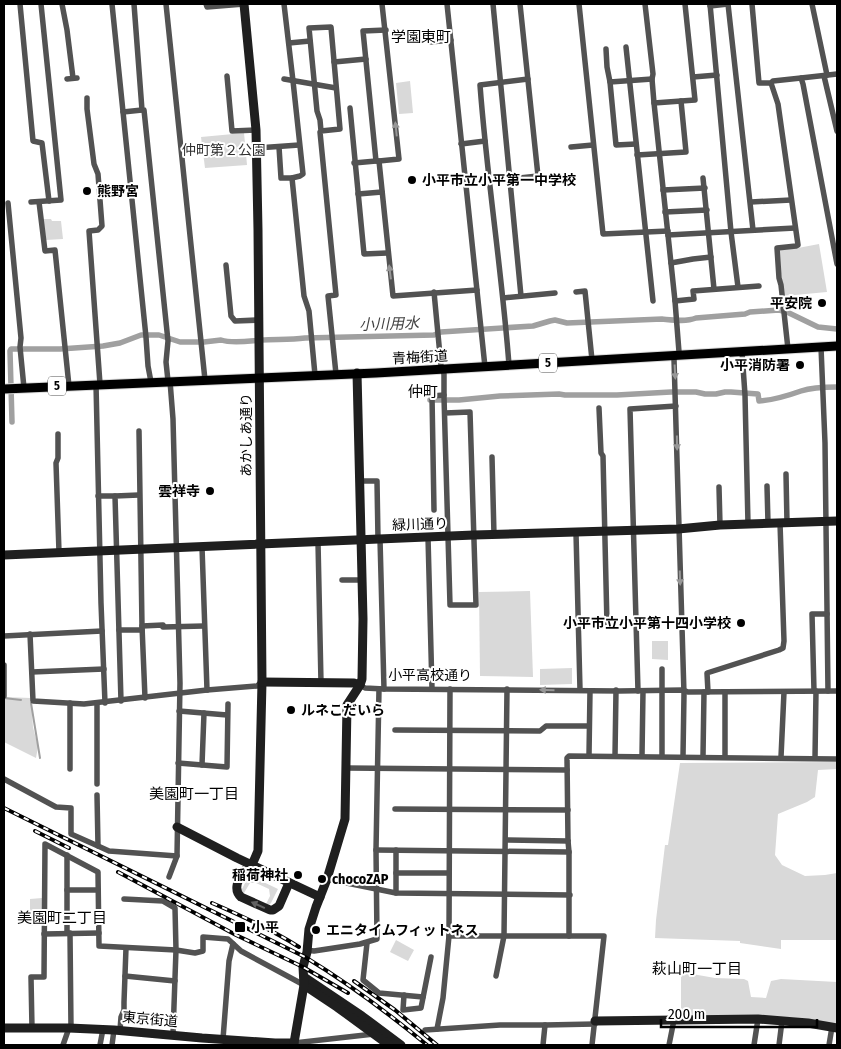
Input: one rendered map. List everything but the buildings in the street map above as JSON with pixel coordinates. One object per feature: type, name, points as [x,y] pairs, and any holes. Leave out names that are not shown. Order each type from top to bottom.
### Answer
[{"type":"main road","name":"青梅街道","points":[[9,388],[485,367],[837,346]]},
{"type":"street","points":[[20,4],[34,141],[42,143],[49,201]]},
{"type":"street","points":[[32,202],[61,200],[42,4]]},
{"type":"street","points":[[62,4],[72,78]]},
{"type":"street","points":[[112,4],[151,382]]},
{"type":"street","points":[[134,4],[142,110],[144,110],[168,339],[166,362],[173,419],[180,683],[177,856],[170,877]]},
{"type":"street","points":[[166,4],[205,380]]},
{"type":"street","points":[[206,4],[206,7],[244,4]]},
{"type":"street","name":"あかしあ通り","points":[[244,4],[257,148],[259,320],[262,682],[258,851],[252,865]]},
{"type":"street","points":[[279,146],[281,178],[292,178],[303,174],[284,4]]},
{"type":"street","points":[[354,163],[400,159],[382,4]]},
{"type":"street","points":[[447,4],[485,367]]},
{"type":"street","points":[[493,4],[521,296]]},
{"type":"street","points":[[510,180],[538,176],[520,4]]},
{"type":"street","points":[[579,4],[603,234],[646,232],[709,233],[795,228]]},
{"type":"street","points":[[646,4],[679,352],[674,358],[683,756]]},
{"type":"street","points":[[654,103],[695,100],[685,4]]},
{"type":"street","points":[[738,288],[710,5],[728,4],[753,230]]},
{"type":"street","points":[[752,4],[759,83],[772,84]]},
{"type":"street","points":[[812,4],[837,131]]},
{"type":"street","points":[[336,374],[328,296],[336,295],[320,120],[317,111],[309,28],[331,27],[340,129]]},
{"type":"street","points":[[386,30],[363,32],[392,296],[477,290]]},
{"type":"street","points":[[430,42],[451,40]]},
{"type":"street","points":[[289,43],[310,41]]},
{"type":"street","points":[[626,48],[652,301]]},
{"type":"street","points":[[606,49],[616,145],[636,144]]},
{"type":"street","points":[[334,62],[366,58]]},
{"type":"street","points":[[772,84],[772,81],[837,74]]},
{"type":"street","points":[[693,77],[717,75]]},
{"type":"street","points":[[227,76],[232,131],[256,130]]},
{"type":"street","points":[[801,78],[837,264]]},
{"type":"street","points":[[284,79],[336,88]]},
{"type":"street","points":[[509,365],[493,202],[484,141],[480,85],[528,79]]},
{"type":"street","points":[[610,82],[652,79]]},
{"type":"street","points":[[772,84],[778,104],[798,245],[777,248],[788,349]]},
{"type":"street","points":[[87,98],[94,164],[98,174],[102,226],[98,230],[89,231],[97,347],[98,496],[105,702]]},
{"type":"street","points":[[637,155],[686,152],[681,101]]},
{"type":"street","points":[[350,108],[364,254],[388,253]]},
{"type":"street","points":[[123,112],[142,110]]},
{"type":"street","points":[[321,131],[352,128]]},
{"type":"street","points":[[461,144],[484,141]]},
{"type":"street","points":[[257,148],[300,145]]},
{"type":"street","points":[[571,147],[593,145]]},
{"type":"street","points":[[292,178],[304,296],[309,311],[315,375]]},
{"type":"street","points":[[703,178],[714,289]]},
{"type":"street","points":[[663,190],[705,188]]},
{"type":"street","points":[[358,194],[382,192]]},
{"type":"street","points":[[750,202],[791,200]]},
{"type":"street","points":[[39,202],[45,251],[56,250],[69,386]]},
{"type":"street","points":[[8,203],[24,388]]},
{"type":"street","points":[[665,212],[707,210]]},
{"type":"street","points":[[671,263],[711,258]]},
{"type":"street","points":[[226,265],[231,316],[235,321],[259,320]]},
{"type":"street","points":[[675,301],[694,299],[693,291],[759,286]]},
{"type":"street","points":[[576,292],[585,291],[592,360]]},
{"type":"street","points":[[434,292],[441,366],[444,374],[444,398],[450,606],[476,605],[470,412],[445,413]]},
{"type":"street","points":[[503,298],[555,293]]},
{"type":"street","points":[[821,347],[824,387],[828,691]]},
{"type":"street","points":[[742,352],[748,524]]},
{"type":"street","points":[[357,373],[362,580],[362,680],[347,705],[345,819],[321,899],[309,928],[295,1044],[386,1034]]},
{"type":"street","points":[[434,510],[432,396],[444,398]]},
{"type":"street","points":[[642,756],[630,409],[676,406]]},
{"type":"street","points":[[599,408],[601,454],[603,456],[607,624]]},
{"type":"street","points":[[139,432],[140,549],[145,698]]},
{"type":"street","points":[[58,434],[58,458],[56,464],[59,552]]},
{"type":"street","points":[[492,457],[494,535]]},
{"type":"street","points":[[703,756],[707,673],[783,648],[786,474]]},
{"type":"street","points":[[307,950],[314,951],[367,943],[377,939],[376,850],[381,689],[379,539],[376,481],[359,481]]},
{"type":"street","points":[[767,486],[768,524]]},
{"type":"street","points":[[719,487],[720,525]]},
{"type":"street","points":[[98,496],[139,495]]},
{"type":"street","points":[[115,496],[122,701]]},
{"type":"street","name":"緑川通り","points":[[4,555],[428,537],[605,532],[720,525],[837,521]]},
{"type":"street","points":[[576,533],[580,690]]},
{"type":"street","points":[[428,537],[432,689]]},
{"type":"street","points":[[318,542],[321,683]]},
{"type":"street","points":[[202,547],[207,690]]},
{"type":"street","points":[[342,580],[362,580]]},
{"type":"street","points":[[815,758],[812,614],[826,614]]},
{"type":"street","points":[[119,630],[162,624],[163,627],[204,626]]},
{"type":"street","points":[[4,636],[102,631]]},
{"type":"street","points":[[30,634],[32,672],[104,669]]},
{"type":"street","points":[[4,665],[4,696]]},
{"type":"street","points":[[662,669],[662,756]]},
{"type":"street","name":"小平高校通り","points":[[32,672],[33,701],[84,704],[257,686],[262,682],[354,683],[365,688],[381,689],[683,690],[688,692],[837,691]]},
{"type":"street","points":[[438,1029],[443,998],[448,936],[450,689]]},
{"type":"street","points":[[496,976],[504,936],[507,689]]},
{"type":"street","points":[[615,756],[616,690]]},
{"type":"street","points":[[588,756],[590,691]]},
{"type":"street","points":[[725,692],[725,757]]},
{"type":"street","points":[[782,758],[784,692]]},
{"type":"street","points":[[70,703],[70,769]]},
{"type":"street","points":[[97,703],[97,784]]},
{"type":"street","points":[[178,763],[227,767],[228,704]]},
{"type":"street","points":[[179,711],[227,715]]},
{"type":"street","points":[[202,766],[204,713]]},
{"type":"street","points":[[395,730],[540,731],[546,726],[589,726]]},
{"type":"street","points":[[569,936],[567,758],[569,756],[837,759]]},
{"type":"street","points":[[346,768],[567,770]]},
{"type":"street","points":[[4,779],[56,807],[70,808],[71,834],[109,851],[177,856]]},
{"type":"street","points":[[97,795],[98,846]]},
{"type":"street","points":[[395,809],[568,810]]},
{"type":"street","points":[[178,828],[321,899]]},
{"type":"street","points":[[506,840],[568,841]]},
{"type":"street","points":[[32,1028],[31,977],[44,977],[45,844],[98,872],[99,946],[176,950],[195,953],[203,951],[203,937],[228,939],[241,951],[304,981],[344,1003],[401,1045]]},
{"type":"street","points":[[376,850],[569,852]]},
{"type":"street","points":[[396,850],[396,893]]},
{"type":"street","points":[[63,1045],[70,1028],[67,855]]},
{"type":"street","points":[[252,865],[244,871],[237,887],[238,894],[244,899],[273,910],[279,906],[290,883]]},
{"type":"street","points":[[396,873],[449,873]]},
{"type":"street","points":[[327,879],[396,893],[570,895]]},
{"type":"street","points":[[68,890],[98,890]]},
{"type":"street","points":[[124,898],[163,901],[176,908],[173,1034]]},
{"type":"street","points":[[44,934],[99,933]]},
{"type":"street","points":[[448,936],[604,936],[592,1045]]},
{"type":"street","points":[[367,943],[362,980],[379,993],[423,997]]},
{"type":"street","points":[[225,1041],[229,960],[233,944]]},
{"type":"street","points":[[112,1045],[124,1010],[126,948]]},
{"type":"street","points":[[404,995],[403,1010],[421,1008],[431,957]]},
{"type":"street","points":[[125,976],[175,981]]},
{"type":"street","points":[[304,981],[389,1045]]},
{"type":"street","points":[[425,1030],[500,1025],[758,1019],[808,1023],[835,1028],[829,1045]]},
{"type":"street","points":[[754,1045],[758,1019]]},
{"type":"street","points":[[670,1045],[674,1020]]},
{"type":"street","points":[[779,1045],[782,1021]]},
{"type":"street","points":[[543,1045],[545,1025]]},
{"type":"street","name":"東京街道","points":[[4,1029],[103,1029],[173,1034],[225,1041],[295,1044]]},
{"type":"street","points":[[100,1045],[103,1029]]},
{"type":"green space","points":[[410,81],[413,113],[399,114],[396,83]]},
{"type":"green space","name":"仲町第２公園","points":[[244,133],[247,165],[205,168],[201,137]]},
{"type":"green space","points":[[43,219],[61,221],[63,239],[46,240]]},
{"type":"green space","points":[[819,244],[827,292],[784,296],[778,250]]},
{"type":"green space","points":[[530,591],[533,677],[480,676],[479,592]]},
{"type":"green space","points":[[652,641],[668,641],[668,660],[652,659]]},
{"type":"green space","points":[[572,668],[572,684],[540,685],[540,669]]},
{"type":"green space","points":[[4,697],[31,698],[33,727],[38,747],[36,758],[4,742]]},
{"type":"green space","points":[[837,762],[837,769],[818,770],[815,797],[778,814],[775,855],[782,865],[805,876],[837,873],[837,946],[836,940],[781,940],[781,949],[740,943],[740,941],[655,938],[665,845],[668,845],[680,763]]},
{"type":"green space","points":[[249,875],[278,889],[269,905],[266,904],[270,896],[269,889],[256,883],[250,883],[244,893],[242,891]]},
{"type":"green space","points":[[42,898],[42,922],[40,925],[30,926],[30,899]]},
{"type":"green space","points":[[396,940],[414,950],[408,961],[390,952]]},
{"type":"green space","points":[[681,972],[715,978],[744,979],[748,981],[751,997],[766,998],[771,981],[781,979],[837,982],[837,1026],[797,1018],[681,1015]]},
{"type":"waterway","name":"小川用水","points":[[12,422],[11,349],[60,349],[103,346],[120,343],[141,335],[159,335],[180,342],[221,340],[236,342],[305,338],[434,335],[441,332],[533,326],[555,320],[567,323],[662,319],[684,320],[779,310],[818,327],[837,329]]},
{"type":"waterway","points":[[430,400],[559,394],[617,395],[671,392],[716,394],[731,392],[758,394],[759,401],[781,398],[810,389],[837,387]]},
{"type":"waterway","points":[[4,698],[21,700]]},
{"type":"waterway","points":[[31,703],[40,758]]},
{"type":"railway","points":[[4,808],[305,957],[337,977],[398,1021],[427,1045]]},
{"type":"railway","points":[[35,831],[69,848]]},
{"type":"railway","points":[[118,872],[236,935],[303,967],[348,993]]},
{"type":"railway","points":[[212,903],[267,929],[299,947]]},
{"type":"railway","points":[[354,981],[395,1010],[437,1045]]},
{"type":"place","name":"小平市立小平第一中学校","points":[[412,180]]},
{"type":"place","name":"熊野宮","points":[[87,191]]},
{"type":"place","name":"平安院","points":[[822,303]]},
{"type":"place","name":"小平消防署","points":[[800,365]]},
{"type":"place","name":"雲祥寺","points":[[210,491]]},
{"type":"place","name":"小平市立小平第十四小学校","points":[[741,623]]},
{"type":"place","name":"ルネこだいら","points":[[291,710]]},
{"type":"place","name":"稲荷神社","points":[[298,875]]},
{"type":"place","name":"chocoZAP","points":[[322,879]]},
{"type":"place","name":"小平","points":[[240,927]]},
{"type":"place","name":"エニタイムフィットネス","points":[[316,930]]},
{"type":"district","name":"学園東町","points":[[421,37]]},
{"type":"district","name":"仲町","points":[[423,392]]},
{"type":"district","name":"美園町一丁目","points":[[194,794]]},
{"type":"district","name":"美園町二丁目","points":[[62,918]]},
{"type":"district","name":"萩山町一丁目","points":[[697,969]]}]
